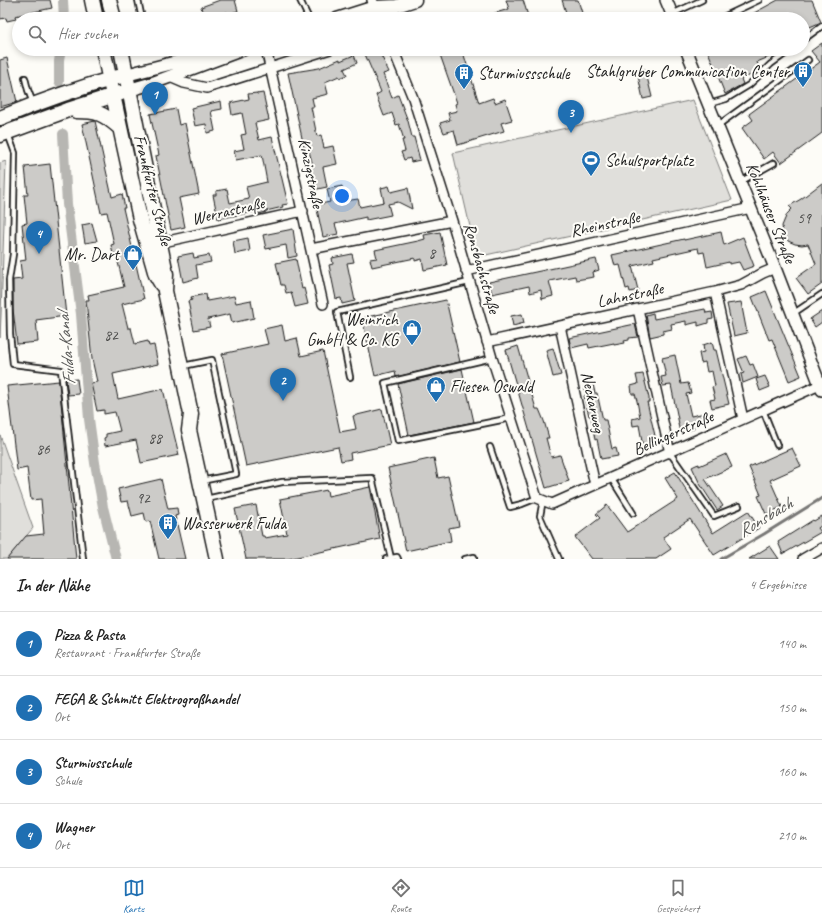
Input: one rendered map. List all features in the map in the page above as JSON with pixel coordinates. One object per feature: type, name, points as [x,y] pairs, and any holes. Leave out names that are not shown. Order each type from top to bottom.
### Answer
[{"type":"main road","points":[[92,0],[95,12]]},
{"type":"main road","points":[[109,0],[112,12]]},
{"type":"main road","points":[[353,12],[377,2],[397,6],[415,0]]},
{"type":"main road","name":"Frankfurter Straße","points":[[105,56],[140,219],[156,275],[165,291]]},
{"type":"main road","name":"Frankfurter Straße","points":[[122,56],[166,274],[165,291],[191,414],[189,430],[205,480],[227,559]]},
{"type":"main road","points":[[0,118],[34,104],[87,86],[192,56]]},
{"type":"main road","points":[[3,134],[68,110],[170,77],[226,56]]},
{"type":"main road","points":[[68,110],[101,113],[120,128]]},
{"type":"main road","name":"Frankfurter Straße","points":[[209,498],[217,559]]},
{"type":"street","points":[[666,0],[671,12]]},
{"type":"street","points":[[377,2],[379,12]]},
{"type":"street","name":"Kinzigstraße","points":[[268,56],[323,304]]},
{"type":"street","points":[[170,77],[184,83],[207,88],[309,56]]},
{"type":"street","name":"Ronsbachstraße","points":[[396,56],[413,98],[452,221],[492,358],[540,499]]},
{"type":"street","name":"Kohlhäuser Straße","points":[[689,56],[751,208],[821,386]]},
{"type":"street","name":"Rheinstraße","points":[[466,271],[751,208]]},
{"type":"street","name":"Werrastraße","points":[[159,243],[303,211]]},
{"type":"street","points":[[311,249],[452,221]]},
{"type":"street","name":"Lahnstraße","points":[[488,342],[715,292],[741,285],[775,268]]},
{"type":"street","points":[[715,292],[743,419]]},
{"type":"street","points":[[638,309],[670,453]]},
{"type":"street","name":"Neckarweg","points":[[560,326],[595,485]]},
{"type":"street","name":"Bellingerstraße","points":[[540,499],[552,504],[821,386]]},
{"type":"street","points":[[803,559],[822,548]]},
{"type":"lane","points":[[138,0],[141,12]]},
{"type":"lane","points":[[300,0],[306,12]]},
{"type":"lane","points":[[682,12],[702,0]]},
{"type":"lane","points":[[734,12],[759,0]]},
{"type":"lane","points":[[810,35],[822,26]]},
{"type":"lane","points":[[708,104],[726,99],[749,86],[771,64],[782,56]]},
{"type":"lane","points":[[717,126],[808,60]]},
{"type":"lane","points":[[25,78],[34,104]]},
{"type":"lane","points":[[3,134],[15,153],[13,254],[9,280],[10,334],[13,364],[61,370],[84,559]]},
{"type":"lane","points":[[740,182],[774,163]]},
{"type":"lane","points":[[350,377],[337,312],[470,282]]},
{"type":"lane","points":[[793,314],[822,294]]},
{"type":"lane","points":[[492,358],[385,383],[398,441],[512,418]]},
{"type":"lane","points":[[181,366],[212,360],[236,474],[205,480]]},
{"type":"lane","points":[[764,410],[777,445]]},
{"type":"lane","points":[[490,448],[510,507],[540,499],[540,516],[559,559]]},
{"type":"lane","points":[[670,453],[714,516],[739,506]]},
{"type":"lane","points":[[209,498],[282,482],[372,478],[388,559],[397,557],[398,559]]},
{"type":"lane","points":[[611,478],[633,513]]},
{"type":"lane","points":[[465,559],[474,557],[474,559]]},
{"type":"shaded area","name":"Schulsportplatz","points":[[693,100],[732,200],[477,257],[453,153]]},
{"type":"shaded area","points":[[6,161],[1,315],[0,338],[0,163]]},
{"type":"shaded area","points":[[0,435],[33,528],[7,559],[0,559]]},
{"type":"building","points":[[0,0],[50,0],[52,8],[34,12],[12,12],[12,20],[7,21],[6,18],[0,19]]},
{"type":"building","points":[[220,0],[235,0],[238,11],[203,12],[201,7]]},
{"type":"building","name":"Sturmiussschule","points":[[506,0],[523,0],[527,12],[499,12],[509,9]]},
{"type":"building","points":[[562,0],[578,0],[582,12],[566,12]]},
{"type":"building","points":[[778,0],[812,0],[821,22],[810,27],[810,12],[756,12]]},
{"type":"building","name":"Stahlgruber Communication Center","points":[[822,43],[822,133],[781,163],[773,152],[764,159],[742,128],[753,120],[749,114],[820,62],[811,51]]},
{"type":"building","points":[[354,56],[357,63],[344,69],[347,75],[340,78],[339,76],[325,82],[328,94],[312,98],[314,107],[311,107],[317,136],[321,135],[324,148],[333,146],[337,164],[323,167],[327,187],[313,190],[308,167],[313,166],[309,151],[305,152],[288,73],[319,68],[340,59],[340,61]]},
{"type":"building","points":[[366,56],[381,56],[389,72],[383,74],[392,98],[398,95],[408,121],[412,137],[414,137],[420,160],[411,162],[410,158],[404,160],[401,152],[405,151],[402,140],[404,140],[399,124],[396,125],[392,113],[384,116],[376,95],[381,92]]},
{"type":"building","name":"Sturmiussschule","points":[[440,56],[464,56],[479,103],[493,98],[495,103],[505,99],[512,120],[501,123],[504,131],[458,145],[454,130],[444,133],[440,123],[450,120],[448,113],[457,111],[455,104],[457,103]]},
{"type":"building","points":[[710,56],[771,56],[757,62],[760,70],[741,79],[743,84],[725,94]]},
{"type":"building","points":[[7,58],[17,102],[0,107],[0,60]]},
{"type":"building","points":[[645,69],[652,97],[643,99],[637,71]]},
{"type":"building","points":[[263,93],[269,120],[255,123],[259,140],[272,137],[288,204],[282,205],[283,207],[259,214],[258,211],[218,219],[213,195],[216,195],[216,191],[227,189],[230,203],[249,199],[246,187],[267,182],[262,155],[236,160],[234,151],[244,149],[241,135],[246,134],[242,113],[232,115],[230,103],[249,99],[248,94]]},
{"type":"building","points":[[221,101],[222,109],[211,111],[215,131],[207,133],[206,124],[195,126],[191,108]]},
{"type":"building","points":[[176,109],[179,125],[185,123],[199,194],[179,198],[185,227],[171,230],[156,156],[159,155],[150,114]]},
{"type":"building","points":[[95,121],[112,197],[122,194],[125,208],[123,208],[144,299],[122,304],[128,328],[131,328],[135,344],[148,341],[149,346],[154,345],[158,364],[113,374],[118,399],[163,389],[179,455],[141,463],[136,440],[105,446],[104,438],[106,437],[106,434],[120,431],[115,412],[104,414],[104,410],[97,411],[91,383],[97,382],[92,359],[86,300],[89,300],[88,295],[124,287],[116,254],[113,254],[111,245],[114,244],[107,212],[101,213],[82,124]]},
{"type":"building","points":[[50,164],[66,316],[36,320],[38,342],[17,344],[13,309],[13,280],[22,279],[20,261],[26,260],[22,224],[27,223],[24,195],[28,195],[25,167]]},
{"type":"building","points":[[822,183],[822,284],[808,294],[796,278],[816,264],[808,244],[795,244],[788,241],[783,233],[782,226],[787,214],[792,209],[789,206]]},
{"type":"building","points":[[342,186],[345,201],[358,199],[360,207],[384,202],[381,188],[389,186],[391,192],[408,188],[412,209],[398,202],[388,204],[391,215],[366,220],[366,217],[335,224],[338,234],[323,237],[316,205],[330,202],[327,189]]},
{"type":"building","points":[[92,223],[97,241],[85,243],[82,225]]},
{"type":"building","points":[[293,229],[297,256],[288,258],[286,245],[266,249],[263,235]]},
{"type":"building","points":[[440,232],[447,265],[424,270],[422,259],[415,261],[415,258],[372,267],[370,259],[377,258],[375,250],[418,241],[425,239],[424,235]]},
{"type":"building","points":[[721,232],[724,245],[743,237],[754,266],[743,270],[739,262],[729,264],[729,262],[707,267],[704,252],[699,253],[698,248],[653,258],[654,261],[632,266],[638,290],[630,292],[629,288],[626,289],[620,265],[615,266],[612,255],[684,239]]},
{"type":"building","points":[[248,238],[250,251],[235,254],[233,241]]},
{"type":"building","points":[[193,253],[194,258],[209,255],[211,262],[196,265],[198,278],[183,282],[178,256]]},
{"type":"building","points":[[352,254],[354,262],[347,263],[355,301],[342,304],[341,298],[336,299],[329,265],[333,264],[332,258]]},
{"type":"building","points":[[296,259],[302,289],[304,288],[308,304],[295,307],[291,292],[286,293],[284,285],[281,285],[276,263]]},
{"type":"building","points":[[596,259],[599,270],[593,272],[594,277],[576,280],[575,276],[549,281],[553,296],[542,299],[541,290],[530,293],[529,286],[492,294],[489,282]]},
{"type":"building","points":[[766,291],[801,376],[789,381],[772,339],[769,340],[752,297]]},
{"type":"building","points":[[206,294],[207,301],[234,296],[236,303],[251,300],[254,318],[232,323],[230,314],[208,319],[210,327],[194,330],[188,301],[192,300],[191,297]]},
{"type":"building","name":"Weinrich GmbH & Co. KG","points":[[446,300],[460,362],[396,377],[395,371],[375,376],[362,318]]},
{"type":"building","points":[[741,302],[747,333],[734,336],[727,304]]},
{"type":"building","points":[[705,309],[706,313],[712,312],[713,319],[708,320],[708,323],[698,326],[698,322],[686,325],[686,321],[671,324],[672,329],[663,331],[663,334],[650,337],[646,315],[653,313],[654,319]]},
{"type":"building","points":[[822,311],[822,322],[815,327],[810,319]]},
{"type":"building","points":[[522,314],[524,323],[513,326],[511,316]]},
{"type":"building","points":[[635,324],[638,337],[629,338],[629,340],[624,341],[625,343],[614,345],[614,343],[589,348],[588,344],[571,348],[569,338]]},
{"type":"building","points":[[282,325],[285,341],[297,338],[301,356],[323,351],[340,432],[356,429],[353,416],[382,409],[390,445],[350,453],[351,459],[341,461],[338,447],[246,466],[222,354],[268,344],[264,329]]},
{"type":"building","points":[[712,342],[714,350],[716,350],[729,404],[712,408],[710,400],[715,399],[712,387],[715,386],[712,371],[707,372],[705,362],[701,363],[699,353],[704,352],[703,345]]},
{"type":"building","points":[[518,346],[536,409],[539,409],[544,421],[549,438],[546,438],[551,457],[560,455],[569,481],[546,488],[506,350]]},
{"type":"building","points":[[553,348],[561,375],[553,377],[546,350]]},
{"type":"building","points":[[675,355],[681,384],[688,383],[691,393],[686,394],[691,416],[705,413],[706,420],[693,423],[694,429],[680,432],[671,385],[663,386],[661,377],[666,376],[662,358]]},
{"type":"building","points":[[746,356],[750,365],[753,364],[758,377],[743,383],[741,374],[744,373],[738,359]]},
{"type":"building","name":"Fliesen Oswald","points":[[462,369],[474,422],[409,435],[398,384]]},
{"type":"building","points":[[643,374],[649,398],[649,402],[647,402],[657,444],[643,447],[639,425],[633,426],[632,419],[640,417],[635,394],[632,394],[631,386],[638,384],[636,375]]},
{"type":"building","points":[[765,376],[770,387],[760,391],[756,379]]},
{"type":"building","points":[[77,379],[79,394],[68,395],[66,380]]},
{"type":"building","points":[[59,381],[76,559],[7,559],[26,536],[44,534],[41,499],[31,500],[27,468],[17,470],[7,386]]},
{"type":"building","points":[[593,384],[595,393],[597,393],[603,420],[606,420],[612,449],[616,448],[618,456],[601,459],[597,439],[595,440],[591,416],[589,416],[584,396],[586,395],[584,386]]},
{"type":"building","points":[[792,448],[801,466],[770,480],[782,507],[766,514],[758,496],[761,495],[749,467]]},
{"type":"building","points":[[726,454],[732,467],[705,479],[723,506],[717,510],[700,484],[692,467],[699,464],[699,466]]},
{"type":"building","points":[[434,458],[438,478],[448,476],[459,526],[449,528],[451,541],[406,551],[388,468]]},
{"type":"building","points":[[675,472],[713,533],[748,511],[759,528],[714,555],[690,519],[663,537],[671,549],[656,559],[592,559],[575,537],[600,518],[596,514],[607,505],[627,532],[678,499],[665,478]]},
{"type":"building","points":[[161,479],[168,509],[177,508],[178,515],[175,516],[185,559],[159,559],[150,521],[146,522],[144,513],[132,516],[128,501],[121,502],[118,489]]},
{"type":"building","points":[[370,487],[380,539],[288,559],[246,559],[235,509],[256,505],[262,536],[265,538],[287,534],[280,499],[327,490],[328,496]]},
{"type":"building","points":[[822,516],[822,525],[818,528],[821,532],[783,554],[778,542]]},
{"type":"building","points":[[770,546],[779,559],[749,559],[765,549]]},
{"type":"waterway","name":"Fulda-Kanal","points":[[63,0],[64,12]]},
{"type":"waterway","name":"Fulda-Kanal","points":[[59,82],[60,56]]},
{"type":"waterway","name":"Fulda-Kanal","points":[[63,134],[67,204],[81,314],[89,419],[103,507],[116,559]]},
{"type":"waterway","name":"Ronsbach","points":[[721,559],[822,498]]},
{"type":"place","name":"Stahlgruber Communication Center","points":[[803,88]]},
{"type":"place","name":"Sturmiussschule","points":[[464,90]]},
{"type":"place","name":"Pizza & Pasta","points":[[155,115]]},
{"type":"place","name":"Sturmiusschule","points":[[571,133]]},
{"type":"place","name":"Schulsportplatz","points":[[591,177]]},
{"type":"place","name":"Wagner","points":[[39,254]]},
{"type":"place","name":"Mr. Dart","points":[[133,271]]},
{"type":"place","name":"Weinrich GmbH & Co. KG","points":[[412,346]]},
{"type":"place","name":"FEGA & Schmitt Elektrogroßhandel","points":[[283,401]]},
{"type":"place","name":"Fliesen Oswald","points":[[436,403]]},
{"type":"place","name":"Wasserwerk Fulda","points":[[168,540]]}]
